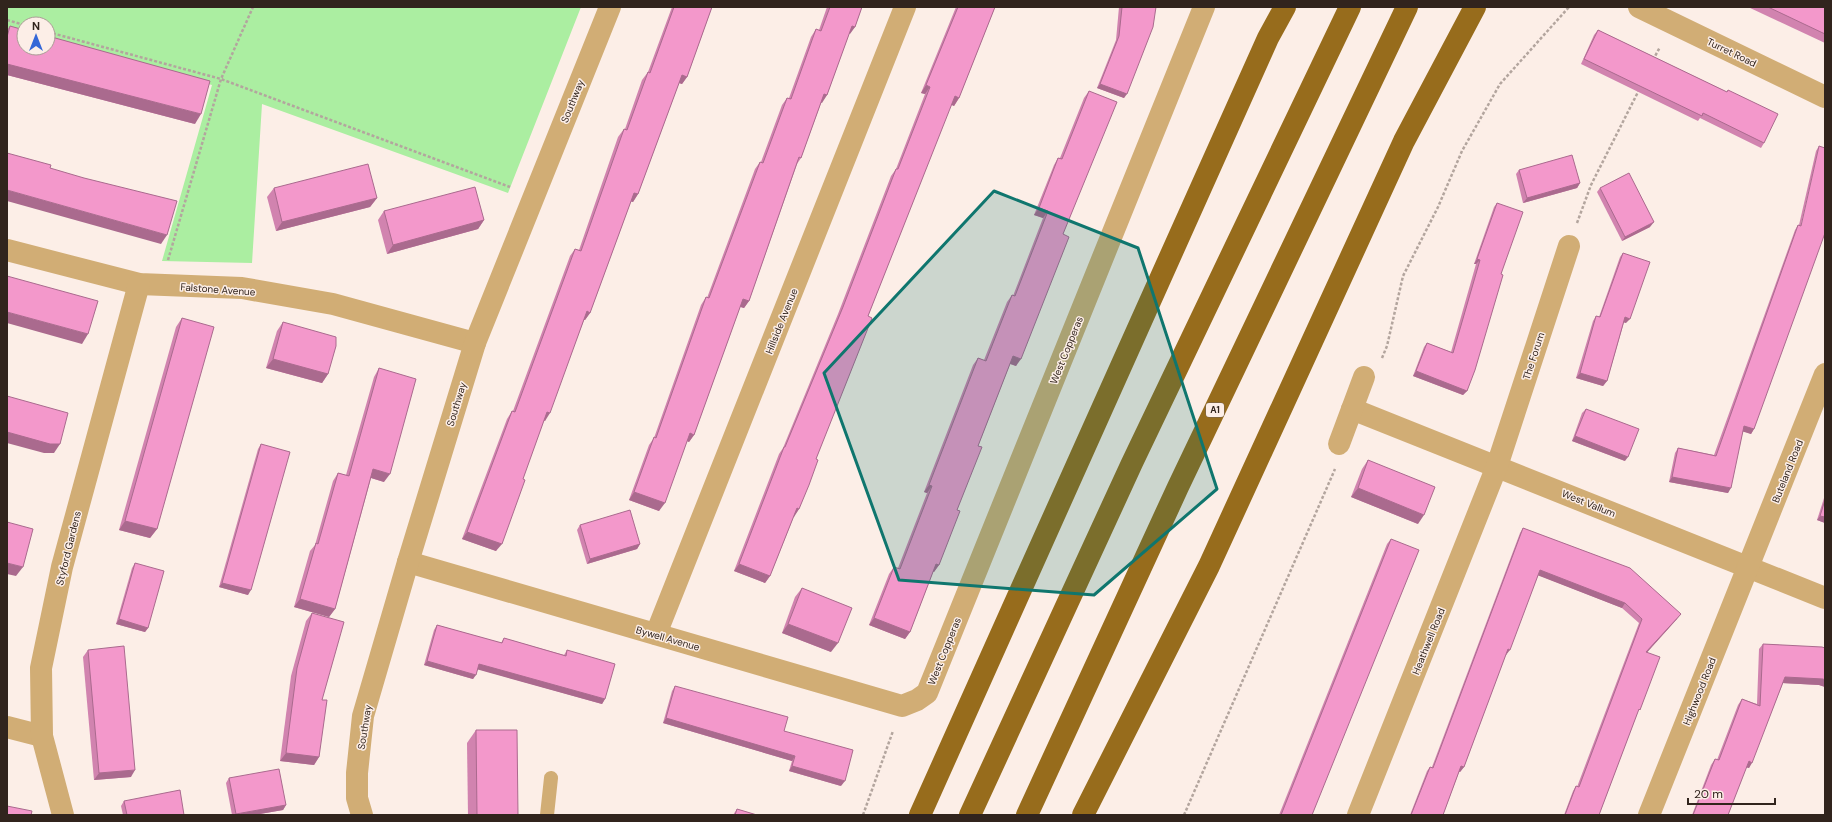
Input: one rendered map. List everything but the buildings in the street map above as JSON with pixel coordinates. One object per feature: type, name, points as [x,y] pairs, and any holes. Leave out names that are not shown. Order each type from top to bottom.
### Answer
[{"type":"highway","points":[[1268,38],[1276,7]]},
{"type":"highway","points":[[920,815],[1268,38],[1285,7]]},
{"type":"highway","points":[[970,815],[1132,463],[1350,7]]},
{"type":"highway","name":"A1","points":[[1027,815],[1178,486],[1407,7]]},
{"type":"highway","points":[[1083,815],[1209,566],[1404,140],[1475,7]]},
{"type":"street","name":"Southway","points":[[362,815],[357,798],[357,773],[363,716],[475,343],[610,7]]},
{"type":"street","name":"Hillside Avenue","points":[[656,634],[905,7]]},
{"type":"street","name":"West Copperas","points":[[902,706],[917,700],[927,693],[1204,7]]},
{"type":"street","name":"Turret Road","points":[[1639,7],[1825,97]]},
{"type":"street","name":"The Forum","points":[[1497,466],[1569,246]]},
{"type":"street","name":"Falstone Avenue","points":[[7,250],[140,284],[242,288],[333,304],[475,343]]},
{"type":"street","name":"Styford Gardens","points":[[63,815],[42,736],[41,668],[62,567],[140,284]]},
{"type":"street","name":"Buteland Road","points":[[1749,567],[1825,374]]},
{"type":"street","points":[[1339,444],[1364,377]]},
{"type":"street","name":"West Vallum","points":[[1352,409],[1825,598]]},
{"type":"street","name":"Heathwell Road","points":[[1358,815],[1497,466]]},
{"type":"street","name":"Bywell Avenue","points":[[408,562],[902,706]]},
{"type":"street","name":"Highwood Road","points":[[1649,815],[1749,567]]},
{"type":"street","points":[[7,727],[42,736]]},
{"type":"lane","points":[[547,815],[551,778]]},
{"type":"path","points":[[161,285],[221,78],[253,7]]},
{"type":"path","points":[[1651,65],[1672,23]]},
{"type":"path","points":[[56,34],[221,78],[534,196]]},
{"type":"path","points":[[1569,246],[1591,185],[1640,86]]},
{"type":"path","points":[[863,815],[902,706]]},
{"type":"highlighted area","points":[[994,191],[1138,248],[1217,489],[1094,595],[899,580],[824,373]]},
{"type":"green space","points":[[7,7],[581,7],[508,193],[262,104],[252,263],[162,261],[212,85],[56,43],[56,16],[16,16],[16,32],[7,29]]}]
